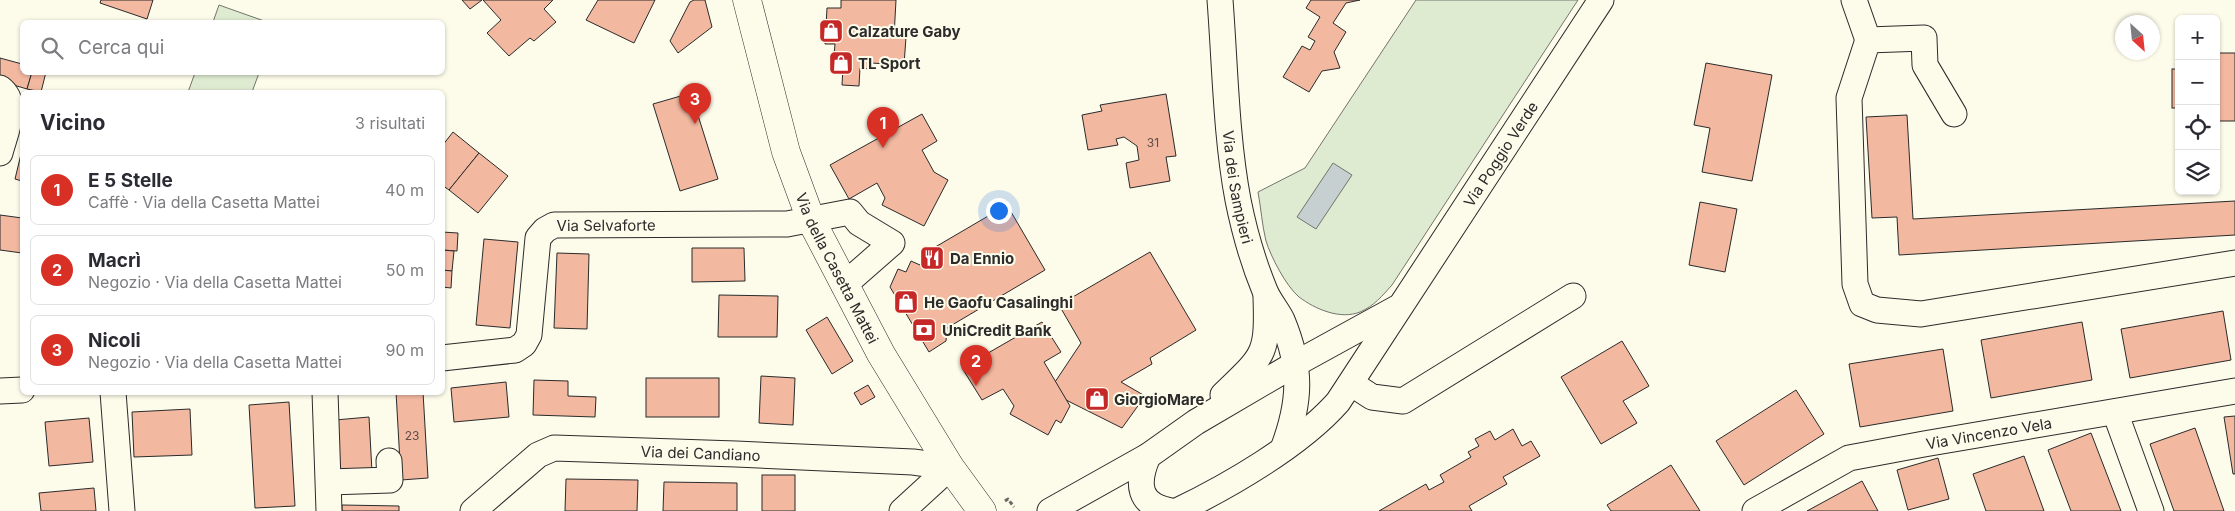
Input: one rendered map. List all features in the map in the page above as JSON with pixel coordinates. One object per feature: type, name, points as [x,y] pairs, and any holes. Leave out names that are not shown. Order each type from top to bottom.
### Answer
[{"type":"main road","name":"Via della Casetta Mattei","points":[[748,0],[786,152],[810,220],[881,354],[950,467],[993,506]]},
{"type":"street","name":"Via dei Sampieri","points":[[1220,0],[1235,183],[1244,225],[1265,292],[1282,320],[1295,364]]},
{"type":"street","name":"Via Poggio Verde","points":[[1176,511],[1212,492],[1283,449],[1319,422],[1338,402],[1352,384],[1399,307],[1446,239],[1600,0]]},
{"type":"street","points":[[1854,0],[1868,40],[1849,98],[1855,284],[1862,304],[1877,310],[1921,314],[2235,263]]},
{"type":"street","points":[[1868,40],[1924,38],[1925,65],[1954,114]]},
{"type":"street","points":[[0,88],[7,93],[11,105],[0,153]]},
{"type":"street","name":"Via Selvaforte","points":[[445,358],[515,350],[524,344],[529,335],[538,238],[549,227],[563,224],[786,224],[850,212],[859,223],[892,243],[844,285]]},
{"type":"street","points":[[1196,422],[1251,368],[1261,354],[1267,335],[1265,292]]},
{"type":"street","points":[[1352,384],[1372,397],[1403,400],[1573,296]]},
{"type":"street","name":"Via Poggio Verde","points":[[1050,511],[1148,456],[1196,422],[1295,364],[1399,307]]},
{"type":"street","points":[[1283,449],[1296,409],[1297,382],[1295,364]]},
{"type":"street","points":[[0,392],[20,390]]},
{"type":"street","name":"Via Vincenzo Vela","points":[[1755,511],[1798,485],[1849,458],[2235,391]]},
{"type":"street","points":[[113,395],[122,511]]},
{"type":"street","points":[[325,395],[329,511]]},
{"type":"street","points":[[2115,412],[2151,511]]},
{"type":"street","name":"Via dei Candiano","points":[[473,511],[538,455],[554,448],[913,462],[950,467]]},
{"type":"street","points":[[1148,456],[1142,472],[1142,491],[1151,504],[1171,511]]},
{"type":"street","points":[[329,482],[390,480],[389,460]]},
{"type":"street","points":[[902,511],[950,467]]},
{"type":"path","points":[[993,506],[1008,499],[1014,507]]},
{"type":"green space","points":[[1416,0],[1578,0],[1392,285],[1374,304],[1365,310],[1344,315],[1328,312],[1312,306],[1299,297],[1289,286],[1280,271],[1266,241],[1258,192],[1305,168]]},
{"type":"green space","points":[[219,5],[261,20],[214,20]]},
{"type":"green space","points":[[194,75],[258,75],[253,90],[189,90]]},
{"type":"shaded area","points":[[1333,163],[1352,175],[1316,229],[1297,217]]},
{"type":"building","points":[[101,0],[153,0],[147,19],[100,3]]},
{"type":"building","points":[[462,0],[482,0],[470,9]]},
{"type":"building","points":[[483,0],[553,0],[544,9],[556,22],[534,41],[530,38],[509,56],[487,33],[501,20]]},
{"type":"building","points":[[598,0],[655,0],[634,43],[586,20]]},
{"type":"building","points":[[705,0],[712,27],[678,53],[670,41],[690,2]]},
{"type":"building","points":[[841,0],[896,0],[894,37],[906,37],[904,65],[871,63],[871,69],[860,68],[859,86],[842,85],[843,67],[833,67],[835,44],[825,44],[827,8],[841,8]]},
{"type":"building","points":[[1311,0],[1360,0],[1346,3],[1333,23],[1346,32],[1334,52],[1340,68],[1322,71],[1309,92],[1283,77],[1302,46],[1310,50],[1315,41],[1308,37],[1320,17],[1306,8]]},
{"type":"building","points":[[2220,53],[2235,53],[2235,121],[2220,121]]},
{"type":"building","points":[[0,58],[20,63],[20,75],[31,75],[27,89],[0,81]]},
{"type":"building","points":[[1706,63],[1772,75],[1752,181],[1702,172],[1710,128],[1694,125]]},
{"type":"building","points":[[2172,69],[2175,69],[2175,108],[2172,108]]},
{"type":"building","points":[[31,75],[45,75],[42,90],[27,89]]},
{"type":"building","points":[[691,93],[718,179],[680,191],[653,104]]},
{"type":"building","points":[[1166,94],[1176,156],[1166,157],[1170,181],[1130,188],[1126,163],[1139,160],[1137,146],[1124,137],[1116,139],[1118,145],[1088,150],[1082,115],[1102,111],[1100,105]]},
{"type":"building","points":[[922,114],[937,141],[922,150],[934,172],[948,180],[924,226],[882,205],[885,198],[877,183],[849,199],[830,165]]},
{"type":"building","points":[[1907,115],[1913,219],[2235,201],[2235,235],[1899,255],[1897,217],[1872,218],[1866,117]]},
{"type":"building","points":[[453,132],[479,153],[449,190],[445,187],[445,142]]},
{"type":"building","points":[[479,153],[508,176],[478,213],[449,190]]},
{"type":"building","points":[[20,158],[20,180],[15,179]]},
{"type":"building","points":[[1700,202],[1737,209],[1725,272],[1689,265]]},
{"type":"building","points":[[1007,205],[1045,270],[947,328],[946,341],[929,352],[890,287],[898,269],[906,272],[911,261],[920,265],[925,253]]},
{"type":"building","points":[[0,215],[20,218],[20,253],[0,250]]},
{"type":"building","points":[[445,232],[458,233],[457,251],[445,250]]},
{"type":"building","points":[[484,239],[518,242],[510,328],[476,325]]},
{"type":"building","points":[[692,248],[744,248],[745,281],[692,282]]},
{"type":"building","points":[[445,250],[454,251],[452,271],[445,270]]},
{"type":"building","points":[[1150,252],[1196,330],[1150,358],[1152,364],[1121,382],[1145,396],[1122,428],[1066,400],[1055,382],[1081,343],[1059,305]]},
{"type":"building","points":[[557,253],[589,254],[587,329],[554,328]]},
{"type":"building","points":[[445,270],[452,271],[451,288],[445,287]]},
{"type":"building","points":[[719,295],[778,296],[777,337],[718,337]]},
{"type":"building","points":[[2223,311],[2231,360],[2130,378],[2121,329]]},
{"type":"building","points":[[827,317],[853,361],[832,374],[806,330]]},
{"type":"building","points":[[1042,322],[1061,352],[1044,362],[1070,406],[1061,423],[1056,420],[1048,435],[1010,414],[1014,406],[1003,389],[982,400],[962,368]]},
{"type":"building","points":[[2082,322],[2092,380],[1991,398],[1981,340]]},
{"type":"building","points":[[1622,341],[1649,386],[1623,401],[1637,423],[1601,444],[1561,377]]},
{"type":"building","points":[[1943,349],[1953,411],[1860,427],[1849,364]]},
{"type":"building","points":[[761,376],[795,378],[793,425],[759,423]]},
{"type":"building","points":[[646,378],[719,378],[719,417],[646,417]]},
{"type":"building","points":[[534,380],[568,381],[568,396],[596,397],[595,417],[533,415]]},
{"type":"building","points":[[506,382],[509,417],[454,422],[451,388]]},
{"type":"building","points":[[868,385],[875,397],[861,405],[854,393]]},
{"type":"building","points":[[1796,390],[1824,434],[1744,485],[1716,441]]},
{"type":"building","points":[[396,395],[423,395],[428,478],[401,480]]},
{"type":"building","points":[[289,402],[295,506],[255,508],[249,405]]},
{"type":"building","points":[[190,409],[192,455],[134,457],[132,412]]},
{"type":"building","points":[[2235,416],[2235,474],[2233,474],[2224,417]]},
{"type":"building","points":[[369,417],[372,472],[338,474],[335,420]]},
{"type":"building","points":[[89,418],[93,462],[49,466],[45,422]]},
{"type":"building","points":[[2195,428],[2224,511],[2174,511],[2150,444]]},
{"type":"building","points":[[1513,429],[1522,446],[1531,441],[1540,456],[1503,477],[1507,484],[1469,506],[1472,511],[1379,511],[1426,484],[1429,490],[1444,482],[1440,475],[1471,457],[1468,452],[1479,446],[1475,439],[1490,431],[1495,440]]},
{"type":"building","points":[[2091,433],[2121,511],[2071,511],[2048,450]]},
{"type":"building","points":[[2024,456],[2044,511],[1986,511],[1973,474]]},
{"type":"building","points":[[1938,458],[1949,499],[1908,510],[1897,470]]},
{"type":"building","points":[[1671,465],[1700,511],[1611,511],[1607,505]]},
{"type":"building","points":[[762,475],[795,475],[795,511],[762,511]]},
{"type":"building","points":[[566,479],[638,480],[637,511],[565,511]]},
{"type":"building","points":[[1862,481],[1878,511],[1807,511]]},
{"type":"building","points":[[664,482],[737,483],[737,511],[663,511]]},
{"type":"building","points":[[94,488],[96,511],[41,511],[39,493]]},
{"type":"building","points":[[342,505],[399,506],[399,511],[342,511]]},
{"type":"place","name":"Calzature Gaby","points":[[831,31]]},
{"type":"place","name":"TL Sport","points":[[841,63]]},
{"type":"place","name":"Nicoli","points":[[695,124]]},
{"type":"place","name":"E 5 Stelle","points":[[883,148]]},
{"type":"place","name":"Da Ennio","points":[[932,258]]},
{"type":"place","name":"He Gaofu Casalinghi","points":[[906,302]]},
{"type":"place","name":"UniCredit Bank","points":[[924,330]]},
{"type":"place","name":"Macrì","points":[[976,386]]},
{"type":"place","name":"GiorgioMare","points":[[1097,399]]}]
